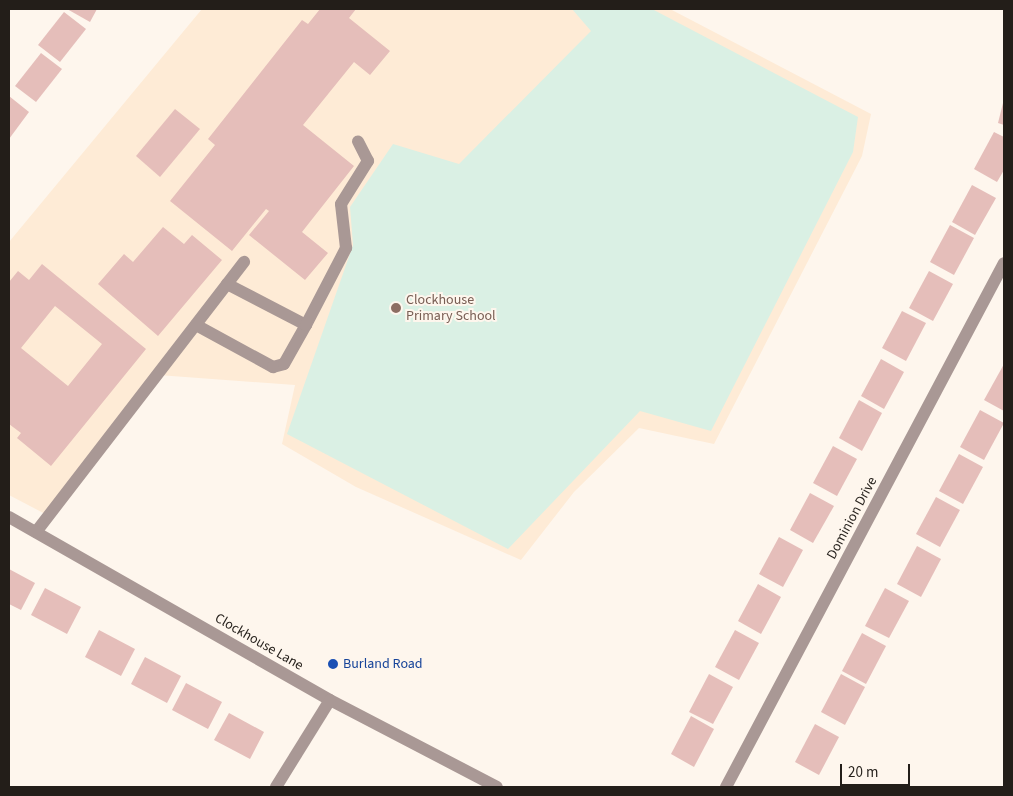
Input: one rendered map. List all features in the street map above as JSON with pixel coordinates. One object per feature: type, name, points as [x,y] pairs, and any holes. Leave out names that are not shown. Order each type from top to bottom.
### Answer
[{"type":"street","points":[[196,324],[273,367],[284,364],[346,248],[341,204],[368,161],[358,140]]},
{"type":"street","points":[[36,532],[244,262]]},
{"type":"street","name":"Dominion Drive","points":[[726,787],[1004,262]]},
{"type":"street","points":[[227,284],[306,325]]},
{"type":"street","name":"Clockhouse Lane","points":[[9,517],[330,700],[497,787]]},
{"type":"street","points":[[276,787],[330,700]]},
{"type":"shaded area","name":"Clockhouse Primary School","points":[[202,9],[670,9],[871,114],[862,156],[714,444],[639,428],[574,492],[521,560],[356,487],[282,444],[295,385],[158,375],[51,517],[9,495],[9,242]]},
{"type":"green space","points":[[572,9],[652,9],[858,117],[853,152],[711,431],[640,411],[508,549],[287,434],[353,245],[350,207],[393,144],[459,164],[591,31]]},
{"type":"building","points":[[67,9],[97,9],[90,22]]},
{"type":"building","points":[[320,9],[356,9],[349,18],[390,51],[370,75],[354,62],[303,125],[354,166],[302,232],[328,253],[305,280],[249,235],[269,211],[266,209],[232,251],[170,201],[215,145],[208,139],[302,20],[308,24]]},
{"type":"building","points":[[64,12],[86,29],[60,62],[38,45]]},
{"type":"building","points":[[41,53],[62,69],[36,102],[15,86]]},
{"type":"building","points":[[9,96],[29,112],[9,139]]},
{"type":"building","points":[[1004,99],[1004,125],[998,123]]},
{"type":"building","points":[[175,109],[200,129],[160,177],[136,156]]},
{"type":"building","points":[[994,132],[1004,137],[1004,170],[997,182],[974,169]]},
{"type":"building","points":[[972,185],[996,198],[975,235],[952,222]]},
{"type":"building","points":[[950,225],[974,238],[954,275],[930,262]]},
{"type":"building","points":[[163,227],[184,244],[192,235],[222,260],[158,336],[98,284],[124,254],[133,262]]},
{"type":"building","points":[[42,264],[146,349],[51,466],[17,438],[21,433],[9,424],[9,282],[18,271],[29,280]],"holes":[[[55,306],[102,344],[68,386],[21,348]]]},
{"type":"building","points":[[929,271],[953,284],[933,321],[909,308]]},
{"type":"building","points":[[902,311],[926,323],[906,361],[882,348]]},
{"type":"building","points":[[881,359],[904,372],[884,409],[861,396]]},
{"type":"building","points":[[1004,364],[1004,411],[984,400]]},
{"type":"building","points":[[859,400],[882,413],[862,451],[839,438]]},
{"type":"building","points":[[980,410],[1004,423],[984,460],[960,447]]},
{"type":"building","points":[[833,446],[857,459],[837,496],[813,483]]},
{"type":"building","points":[[959,454],[983,467],[963,504],[939,491]]},
{"type":"building","points":[[810,493],[834,506],[813,543],[790,530]]},
{"type":"building","points":[[936,497],[960,510],[940,547],[916,534]]},
{"type":"building","points":[[779,537],[803,550],[783,587],[759,574]]},
{"type":"building","points":[[917,546],[941,559],[921,597],[897,584]]},
{"type":"building","points":[[9,569],[35,583],[21,610],[9,604]]},
{"type":"building","points":[[758,584],[781,597],[761,634],[738,621]]},
{"type":"building","points":[[45,588],[81,607],[67,634],[31,615]]},
{"type":"building","points":[[885,588],[909,601],[889,638],[865,626]]},
{"type":"building","points":[[99,630],[135,649],[121,676],[85,657]]},
{"type":"building","points":[[735,630],[759,643],[739,680],[715,667]]},
{"type":"building","points":[[862,633],[886,646],[866,684],[842,671]]},
{"type":"building","points":[[145,657],[181,676],[167,703],[131,684]]},
{"type":"building","points":[[709,674],[733,687],[713,724],[689,712]]},
{"type":"building","points":[[841,674],[865,687],[845,725],[821,712]]},
{"type":"building","points":[[186,683],[222,702],[208,729],[172,710]]},
{"type":"building","points":[[229,713],[264,732],[250,759],[214,740]]},
{"type":"building","points":[[691,716],[714,729],[694,767],[671,754]]},
{"type":"building","points":[[815,724],[839,737],[819,775],[795,762]]},
{"type":"place","name":"Clockhouse Primary School","points":[[396,308]]},
{"type":"place","name":"Burland Road","points":[[333,664]]}]
